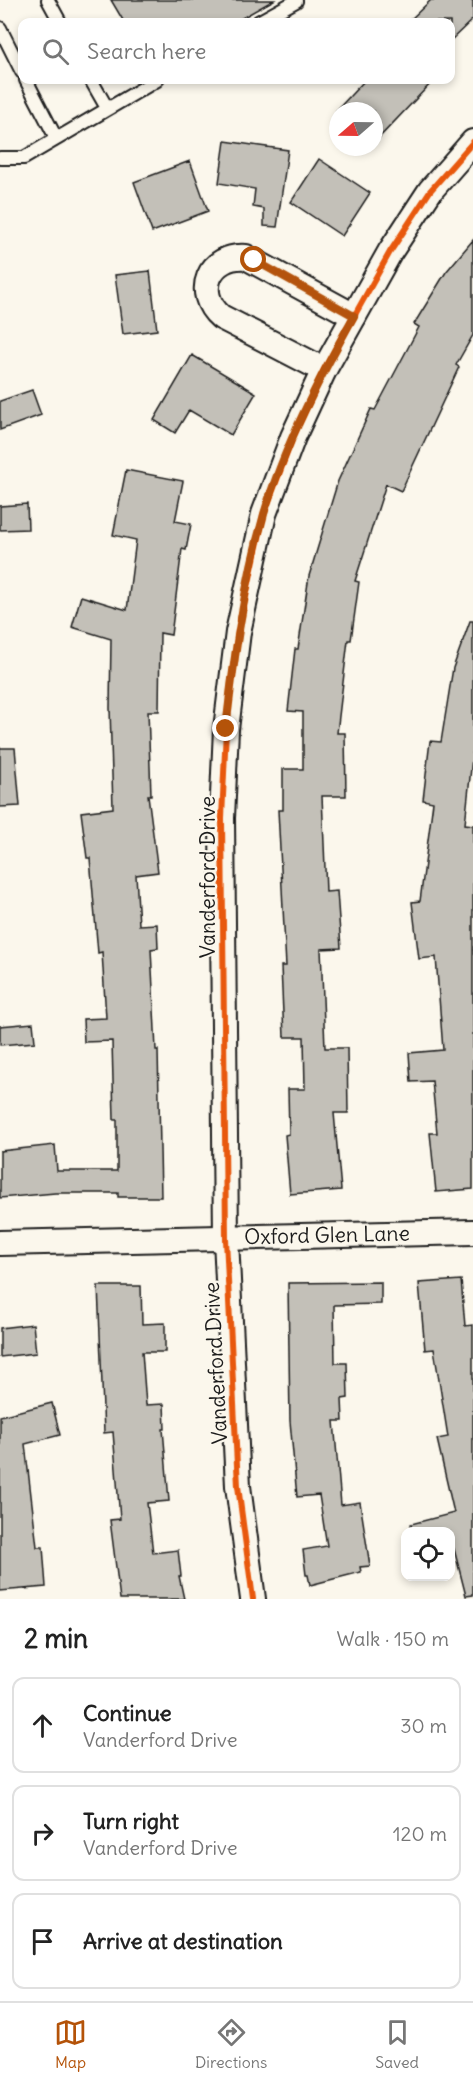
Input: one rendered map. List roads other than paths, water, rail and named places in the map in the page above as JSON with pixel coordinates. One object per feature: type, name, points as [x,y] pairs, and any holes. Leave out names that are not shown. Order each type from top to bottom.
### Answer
[{"type":"street","name":"Vanderford Drive","points":[[253,1599],[238,1486],[226,1239],[222,818],[226,729],[238,632],[264,514],[293,437],[324,370],[390,252],[430,191],[473,142]]},
{"type":"street","points":[[324,370],[221,317],[207,297],[206,289],[210,273],[222,261],[238,256],[246,257],[354,316]]},
{"type":"street","name":"Oxford Glen Lane","points":[[0,1243],[473,1232]]},
{"type":"lane","points":[[48,0],[58,18]]},
{"type":"lane","points":[[265,18],[296,1]]},
{"type":"lane","points":[[0,28],[18,64]]},
{"type":"lane","points":[[28,84],[56,138]]},
{"type":"lane","points":[[93,84],[106,108]]},
{"type":"lane","points":[[0,158],[24,158],[150,84]]}]
